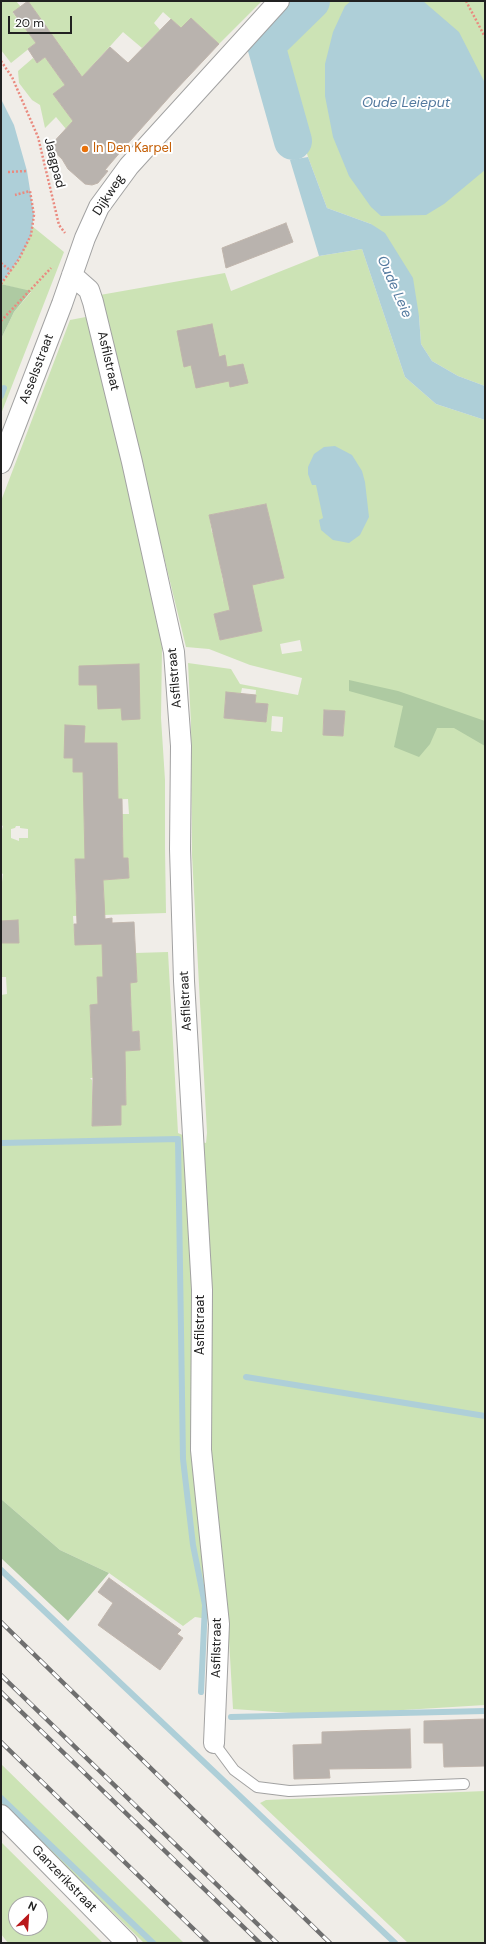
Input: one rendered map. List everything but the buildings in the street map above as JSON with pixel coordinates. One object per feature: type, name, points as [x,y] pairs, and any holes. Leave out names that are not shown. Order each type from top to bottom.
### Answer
[{"type":"street","name":"Dijkweg","points":[[72,275],[99,207],[129,166],[279,1]]},
{"type":"street","name":"Asselsstraat","points":[[1,463],[72,275]]},
{"type":"street","name":"Asfilstraat","points":[[72,275],[88,290],[93,302],[132,462],[174,652],[181,746],[180,849],[184,981],[202,1290],[201,1450],[218,1624],[214,1743]]},
{"type":"street","name":"Ganzerikstraat","points":[[1,1815],[127,1943]]},
{"type":"lane","points":[[214,1743],[234,1770],[257,1787],[289,1792],[464,1784]]},
{"type":"path","points":[[466,1],[485,37]]},
{"type":"path","name":"Jaagpad","points":[[1,61],[12,77],[38,137],[59,225],[67,235]]},
{"type":"path","points":[[8,172],[27,171]]},
{"type":"path","points":[[1,284],[19,259],[31,235],[34,215],[30,191],[15,195]]},
{"type":"path","points":[[1,263],[11,271]]},
{"type":"path","points":[[1,321],[53,266],[72,275]]},
{"type":"green space","points":[[1,1],[16,1],[21,7],[13,13],[36,43],[11,63],[1,50]]},
{"type":"green space","points":[[28,1],[262,1],[219,44],[191,18],[181,28],[163,12],[154,23],[160,30],[142,48],[123,32],[82,77]]},
{"type":"green space","points":[[295,1],[485,1],[485,386],[458,376],[432,361],[421,344],[419,316],[371,224],[327,208],[308,157],[270,28]]},
{"type":"green space","points":[[45,57],[65,85],[53,94],[73,121],[66,129],[56,117],[45,128],[40,105],[32,100],[19,83],[18,71],[33,58],[37,63]]},
{"type":"green space","points":[[32,226],[64,252],[1,414],[1,339],[14,312],[31,292],[1,284],[19,259],[31,235]]},
{"type":"green space","points":[[362,249],[405,377],[436,404],[485,420],[485,1705],[322,1715],[233,1709],[228,1622],[195,1617],[183,1626],[109,1573],[60,1550],[1,1499],[1,1141],[16,1140],[1,1140],[1,995],[7,994],[6,977],[1,977],[1,890],[3,874],[1,873],[1,833],[3,826],[1,825],[1,501],[70,320],[91,316],[162,647],[161,718],[165,780],[166,913],[73,916],[75,944],[134,942],[135,953],[168,952],[178,1133],[194,1140],[206,1143],[207,1133],[192,855],[191,724],[188,663],[231,669],[240,684],[298,695],[302,678],[250,665],[209,649],[186,647],[100,295],[225,273],[231,291],[319,256]],"holes":[[[266,504],[270,521],[212,533],[209,515]],[[220,565],[282,568],[284,578],[263,583],[261,574],[223,582]],[[256,604],[262,631],[220,640],[214,614]],[[300,640],[302,651],[282,654],[280,644]],[[242,688],[256,690],[255,703],[268,705],[266,721],[224,718],[226,693],[241,693]],[[324,710],[345,712],[343,736],[323,734]],[[272,716],[283,717],[282,732],[271,731]],[[84,743],[117,743],[118,774],[107,775],[107,771],[73,772],[73,758],[65,758]],[[128,799],[129,814],[122,814],[123,837],[85,837],[84,800]],[[16,826],[28,829],[28,838],[19,838],[19,841],[11,838],[11,829],[15,828]],[[128,858],[129,878],[103,880],[104,900],[76,901],[75,860]],[[103,960],[136,961],[137,982],[98,984],[98,977],[103,977]],[[131,1003],[132,1032],[139,1031],[140,1050],[92,1052],[90,1005]],[[126,1077],[126,1105],[121,1105],[121,1125],[92,1126],[92,1080],[90,1078]]]},
{"type":"green space","points":[[1,284],[31,291],[14,312],[1,339]]},
{"type":"green space","points":[[349,680],[398,691],[485,721],[485,746],[454,728],[437,728],[430,744],[419,757],[394,747],[403,706],[349,691]]},
{"type":"green space","points":[[1,1499],[60,1550],[109,1573],[68,1621],[1,1558]]},
{"type":"green space","points":[[1,1764],[184,1943],[144,1943],[1,1803]]},
{"type":"green space","points":[[485,1791],[485,1943],[408,1943],[260,1803],[266,1800]]},
{"type":"green space","points":[[1,1842],[103,1943],[8,1943],[1,1934]]},
{"type":"water","name":"Oude Leieput","points":[[351,1],[423,1],[459,32],[485,83],[485,170],[444,204],[426,215],[381,216],[371,207],[349,176],[333,137],[325,96],[325,64],[333,32],[345,6]]},
{"type":"water","points":[[270,28],[304,141],[283,140],[257,41]]},
{"type":"water","points":[[1,99],[14,125],[27,171],[34,215],[31,235],[26,246],[19,259],[1,284]]},
{"type":"water","points":[[308,157],[327,208],[371,224],[385,233],[413,278],[419,316],[421,344],[432,361],[458,376],[485,386],[485,420],[436,404],[405,377],[362,249],[319,256],[290,160]]},
{"type":"water","points":[[335,446],[352,455],[362,471],[365,482],[369,517],[360,535],[349,543],[333,540],[321,530],[319,520],[323,518],[316,485],[312,485],[308,474],[308,467],[314,454],[324,447]]},
{"type":"waterway","name":"Oude Leie","points":[[293,141],[266,45],[311,1]]},
{"type":"waterway","points":[[1,396],[4,388]]},
{"type":"waterway","points":[[1,1143],[178,1139],[183,1459],[193,1545],[205,1605],[201,1692]]},
{"type":"waterway","points":[[246,1377],[485,1416]]},
{"type":"waterway","points":[[1,1570],[395,1943]]},
{"type":"waterway","points":[[231,1717],[485,1711]]},
{"type":"waterway","points":[[1,1798],[153,1943]]},
{"type":"railway","points":[[1,1622],[330,1943]]},
{"type":"railway","points":[[1,1675],[277,1943]]},
{"type":"railway","points":[[1,1692],[260,1943]]},
{"type":"railway","points":[[1,1742],[208,1943]]},
{"type":"place","name":"In Den Karpel","points":[[85,149]]}]
